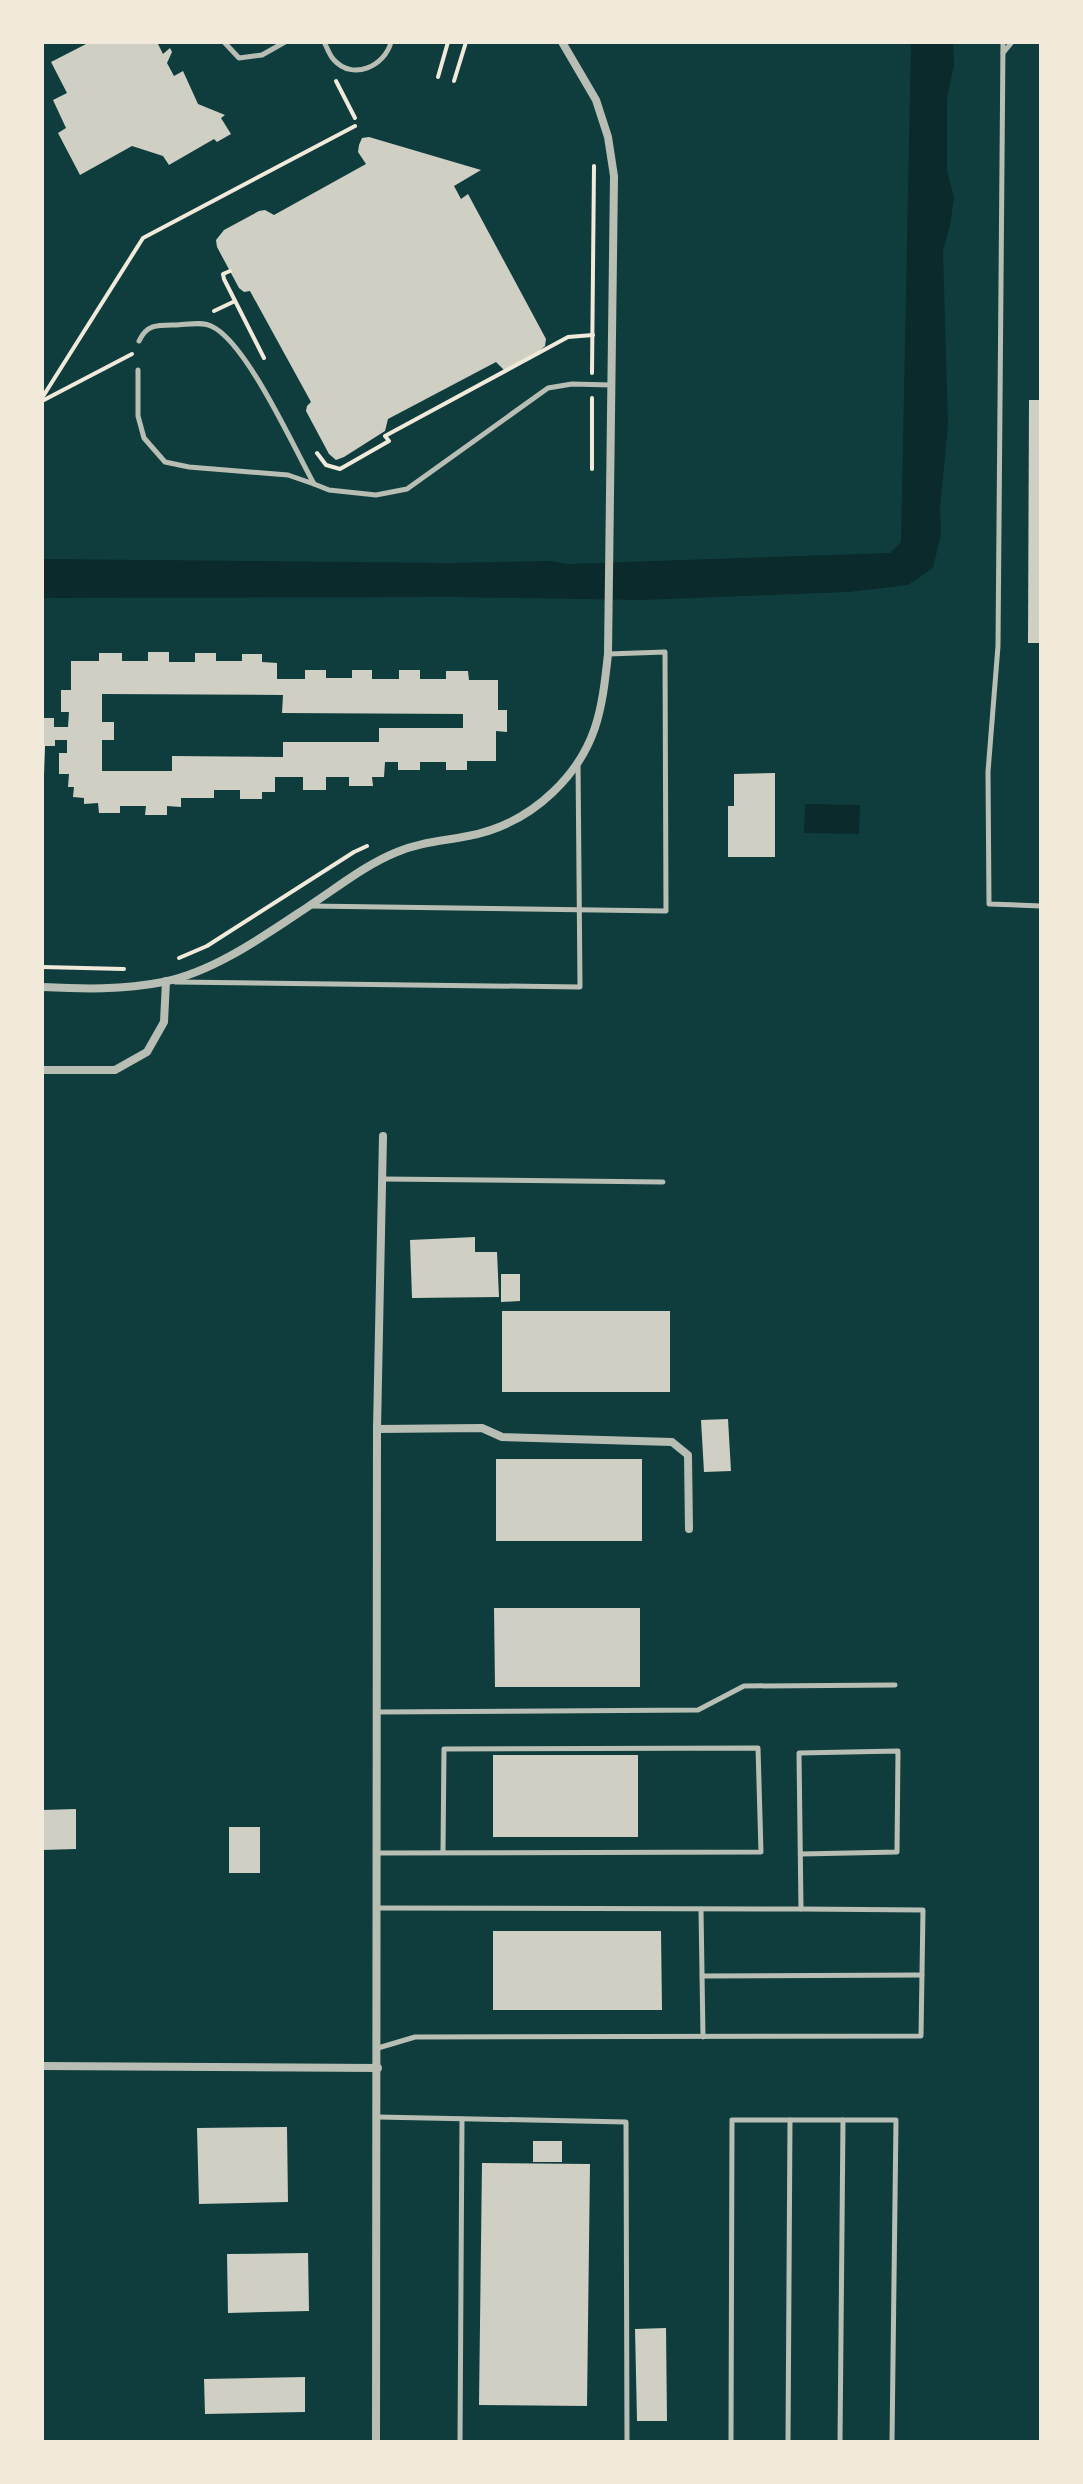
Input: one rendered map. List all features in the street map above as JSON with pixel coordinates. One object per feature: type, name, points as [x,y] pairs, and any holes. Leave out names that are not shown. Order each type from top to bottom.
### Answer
[{"type":"street","points":[[42,987],[108,989],[166,981],[227,957],[369,865],[399,850],[432,841],[466,837],[504,825],[553,792],[588,745],[602,709],[608,654],[614,176],[608,137],[596,100],[562,42]]},
{"type":"street","points":[[42,1070],[115,1070],[147,1052],[164,1022],[166,981]]},
{"type":"street","points":[[376,2442],[377,1429],[383,1136]]},
{"type":"street","points":[[377,1429],[482,1428],[502,1437],[672,1442],[688,1455],[689,1529]]},
{"type":"street","points":[[42,2066],[378,2068]]},
{"type":"lane","points":[[224,42],[239,58],[262,55],[285,42]]},
{"type":"lane","points":[[324,42],[334,60],[347,69],[370,68],[384,59],[391,42]]},
{"type":"lane","points":[[1003,42],[998,646],[988,772],[989,904],[1041,906]]},
{"type":"lane","points":[[1003,53],[1012,42]]},
{"type":"lane","points":[[139,341],[144,331],[155,325],[209,324],[230,339],[267,394],[314,484]]},
{"type":"lane","points":[[138,370],[138,416],[144,438],[165,462],[189,467],[288,475],[329,490],[376,495],[407,489],[548,388],[612,385]]},
{"type":"lane","points":[[309,906],[666,911],[665,652],[608,654]]},
{"type":"lane","points":[[166,981],[580,987],[578,761]]},
{"type":"lane","points":[[383,1179],[663,1182]]},
{"type":"lane","points":[[377,1712],[698,1710],[744,1686],[895,1685]]},
{"type":"lane","points":[[377,1853],[443,1853],[761,1852],[758,1748],[444,1749],[443,1853]]},
{"type":"lane","points":[[801,1854],[897,1852],[898,1751],[799,1753],[801,1909]]},
{"type":"lane","points":[[378,1908],[923,1910],[921,2036],[415,2037],[378,2048]]},
{"type":"lane","points":[[701,1909],[703,2037]]},
{"type":"lane","points":[[702,1976],[922,1975]]},
{"type":"lane","points":[[378,2117],[626,2122],[627,2442]]},
{"type":"lane","points":[[460,2442],[462,2119]]},
{"type":"lane","points":[[731,2442],[732,2120],[896,2120],[892,2442]]},
{"type":"lane","points":[[788,2442],[790,2120]]},
{"type":"lane","points":[[840,2442],[843,2120]]},
{"type":"path","points":[[438,77],[448,42]]},
{"type":"path","points":[[454,81],[466,42]]},
{"type":"path","points":[[42,398],[143,238],[355,126]]},
{"type":"path","points":[[592,481],[594,154]]},
{"type":"path","points":[[230,271],[223,274],[233,302],[269,369]]},
{"type":"path","points":[[313,449],[326,465],[340,469],[389,441],[385,436],[568,337],[593,335]]},
{"type":"path","points":[[42,528],[42,718]]},
{"type":"path","points":[[42,775],[43,746]]},
{"type":"path","points":[[167,963],[207,946],[354,852],[379,841]]},
{"type":"path","points":[[42,967],[125,969]]},
{"type":"water","points":[[911,42],[953,42],[954,65],[947,98],[947,170],[954,198],[943,251],[948,425],[940,508],[941,534],[933,568],[908,585],[848,592],[642,600],[42,598],[42,559],[550,561],[567,564],[890,553],[901,542]]},
{"type":"water","points":[[805,804],[860,805],[859,834],[804,833]]},
{"type":"building","points":[[90,42],[157,42],[163,54],[170,48],[172,52],[167,63],[174,76],[183,71],[198,104],[225,115],[221,118],[231,134],[217,142],[214,139],[169,165],[163,156],[132,146],[80,175],[58,133],[66,128],[53,100],[67,93],[51,62]]},
{"type":"building","points":[[369,137],[481,170],[454,186],[461,199],[468,194],[546,339],[545,346],[536,354],[504,370],[496,362],[388,419],[385,431],[336,460],[329,454],[306,411],[311,402],[250,291],[244,292],[239,288],[216,240],[224,230],[259,211],[265,210],[274,215],[366,164],[358,152],[362,138]]},
{"type":"building","points":[[1029,400],[1041,400],[1041,643],[1028,643]]},
{"type":"building","points":[[148,652],[169,652],[169,662],[195,662],[195,653],[216,653],[216,661],[242,661],[242,654],[262,654],[262,662],[277,663],[277,679],[305,679],[305,670],[326,670],[326,678],[352,678],[352,670],[372,670],[372,679],[399,679],[399,670],[420,670],[420,679],[446,679],[446,671],[468,671],[469,680],[498,680],[498,710],[507,710],[507,732],[496,731],[496,761],[467,761],[467,770],[446,770],[446,762],[420,762],[420,770],[398,770],[398,762],[385,762],[384,777],[372,777],[373,786],[349,786],[349,777],[326,777],[326,790],[303,790],[303,777],[275,777],[275,792],[262,792],[262,799],[240,799],[240,790],[214,790],[214,798],[181,798],[181,807],[167,806],[167,815],[145,815],[146,806],[120,806],[120,813],[99,813],[98,803],[84,804],[84,798],[73,797],[74,787],[68,787],[69,774],[59,774],[59,753],[67,753],[67,740],[55,740],[55,746],[42,746],[42,718],[54,718],[54,727],[68,727],[69,712],[61,712],[61,690],[71,690],[71,661],[99,661],[99,653],[122,653],[122,661],[148,661]],"holes":[[[102,694],[283,695],[282,713],[463,714],[463,728],[379,728],[379,742],[283,742],[283,757],[172,756],[172,771],[102,771],[102,740],[114,740],[114,722],[102,722]]]},
{"type":"building","points":[[775,773],[775,857],[728,857],[728,806],[734,806],[734,774]]},
{"type":"building","points":[[475,1237],[475,1252],[497,1252],[499,1297],[412,1298],[410,1240]]},
{"type":"building","points":[[501,1274],[520,1274],[520,1301],[501,1302]]},
{"type":"building","points":[[502,1311],[670,1311],[670,1392],[502,1392]]},
{"type":"building","points":[[728,1419],[731,1471],[704,1472],[701,1420]]},
{"type":"building","points":[[496,1459],[642,1459],[642,1541],[496,1541]]},
{"type":"building","points":[[494,1608],[640,1608],[640,1687],[495,1687]]},
{"type":"building","points":[[493,1755],[638,1755],[638,1837],[493,1837]]},
{"type":"building","points":[[76,1809],[76,1849],[42,1850],[42,1810]]},
{"type":"building","points":[[229,1827],[260,1827],[260,1873],[229,1873]]},
{"type":"building","points":[[493,1931],[661,1931],[662,2010],[493,2010]]},
{"type":"building","points":[[287,2127],[288,2202],[199,2204],[197,2128]]},
{"type":"building","points":[[533,2141],[562,2141],[562,2162],[533,2162]]},
{"type":"building","points":[[482,2163],[590,2164],[587,2406],[479,2405]]},
{"type":"building","points":[[308,2253],[309,2311],[228,2313],[227,2254]]},
{"type":"building","points":[[666,2328],[667,2421],[637,2421],[635,2329]]},
{"type":"building","points":[[305,2377],[305,2412],[205,2414],[204,2379]]}]
